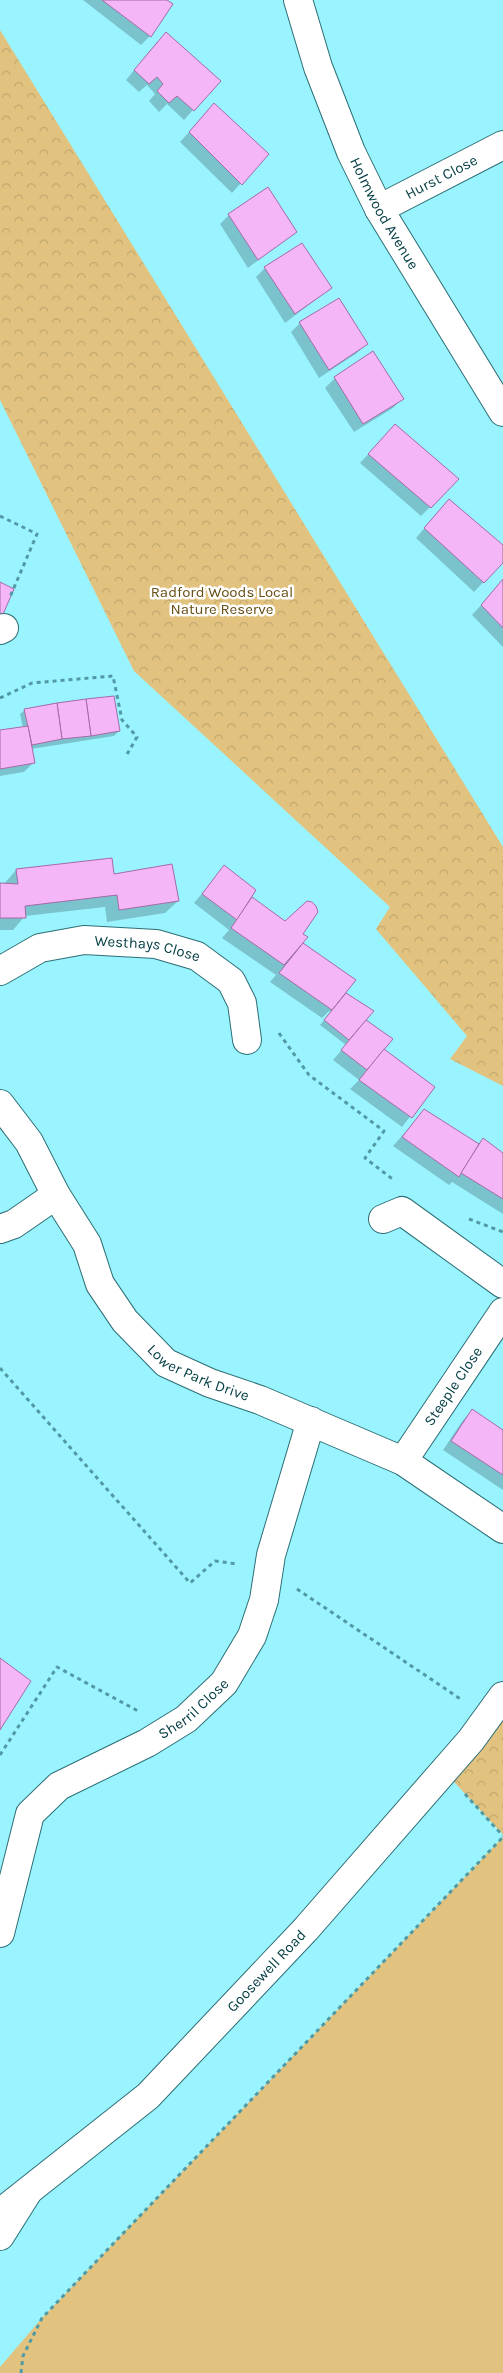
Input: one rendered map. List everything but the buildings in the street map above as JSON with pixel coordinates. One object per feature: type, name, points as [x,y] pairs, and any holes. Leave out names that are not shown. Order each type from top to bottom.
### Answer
[{"type":"street","name":"Holmwood Avenue","points":[[298,0],[321,76],[351,152],[379,209],[503,412]]},
{"type":"street","name":"Hurst Close","points":[[379,209],[503,145]]},
{"type":"street","name":"Westhays Close","points":[[0,971],[40,948],[84,940],[156,944],[197,956],[231,981],[242,1002],[247,1040]]},
{"type":"street","name":"Lower Park Drive","points":[[0,1104],[29,1142],[56,1195],[87,1244],[100,1284],[125,1321],[166,1363],[210,1383],[260,1400],[311,1421],[403,1461],[503,1529]]},
{"type":"street","points":[[0,1229],[14,1224],[56,1195]]},
{"type":"street","points":[[392,1215],[503,1284]]},
{"type":"street","name":"Steeple Close","points":[[403,1461],[503,1312]]},
{"type":"street","name":"Sherril Close","points":[[0,1933],[30,1814],[58,1786],[148,1743],[186,1719],[224,1683],[252,1636],[264,1600],[270,1555],[311,1421]]},
{"type":"street","name":"Goosewell Road","points":[[0,2213],[148,2096],[306,1929],[444,1771],[495,1707]]},
{"type":"street","points":[[0,2236],[28,2192]]},
{"type":"path","points":[[0,516],[36,534],[4,621]]},
{"type":"path","points":[[0,698],[32,683],[113,676],[122,720],[136,736],[126,756]]},
{"type":"path","points":[[277,1031],[309,1075],[384,1131],[365,1158],[395,1180],[392,1215]]},
{"type":"path","points":[[0,1368],[190,1583],[216,1561],[268,1570],[495,1707]]},
{"type":"path","points":[[0,1755],[56,1667],[171,1728]]},
{"type":"path","points":[[21,2373],[23,2356],[42,2318],[503,1836],[444,1771]]},
{"type":"green space","name":"Radford Woods Local Nature Reserve","points":[[0,30],[503,847],[503,1086],[450,1059],[467,1036],[376,929],[390,907],[134,671],[0,400]]},
{"type":"green space","points":[[503,1689],[503,1835],[444,1771]]},
{"type":"green space","points":[[503,1837],[503,2373],[0,2373],[0,2367],[42,2318]]}]
